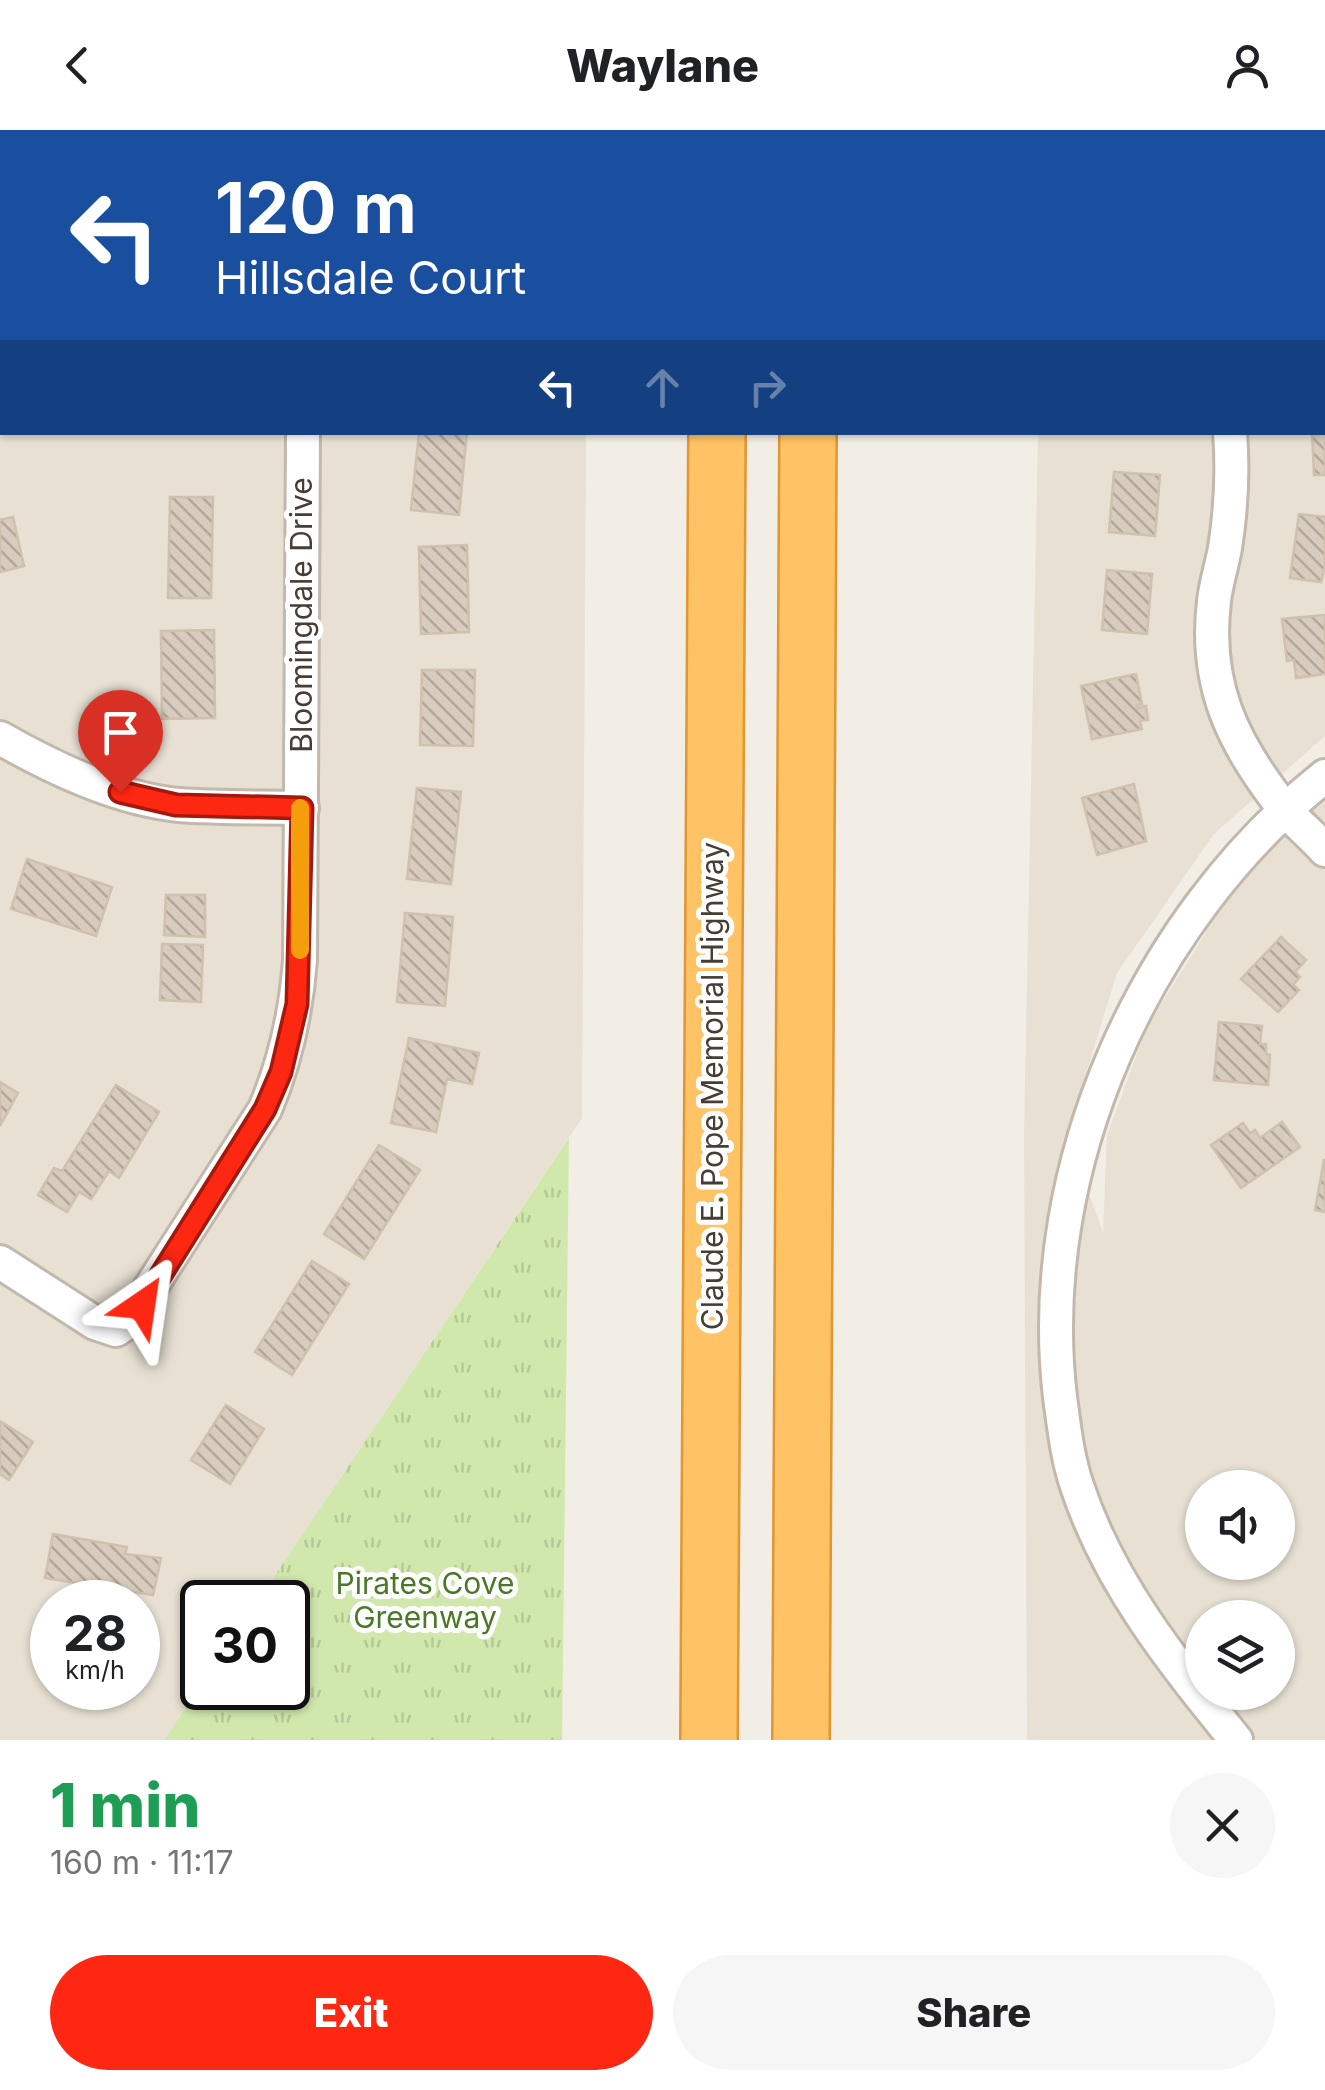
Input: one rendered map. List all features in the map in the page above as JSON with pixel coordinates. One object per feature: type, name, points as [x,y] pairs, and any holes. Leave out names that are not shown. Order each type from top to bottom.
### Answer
[{"type":"highway","name":"Claude E. Pope Memorial Highway","points":[[709,1740],[717,435]]},
{"type":"highway","points":[[802,1740],[808,435]]},
{"type":"street","name":"Bloomingdale Drive","points":[[0,1262],[95,1323],[116,1330],[142,1305],[265,1109],[281,1072],[297,1004],[303,435]]},
{"type":"street","points":[[1230,435],[1231,493],[1226,545],[1214,601],[1212,652],[1216,680],[1232,732],[1284,808],[1325,850]]},
{"type":"street","points":[[0,738],[36,758],[138,796],[176,805],[302,808]]},
{"type":"street","points":[[1236,1740],[1163,1650],[1106,1560],[1076,1484],[1064,1435],[1054,1310],[1072,1187],[1103,1085],[1136,1009],[1214,887],[1284,808],[1325,776]]},
{"type":"shaded area","points":[[0,435],[586,435],[582,1118],[272,1580],[180,1580],[180,1710],[184,1710],[164,1740],[0,1740]]},
{"type":"shaded area","points":[[1038,435],[1325,435],[1325,736],[1214,834],[1117,973],[1067,1135],[1103,1232],[1107,1135],[1147,1027],[1244,871],[1325,801],[1325,1740],[1027,1740],[1024,1134]]},
{"type":"green space","name":"Pirates Cove Greenway","points":[[569,1138],[562,1740],[164,1740],[184,1710],[310,1710],[310,1580],[272,1580]]},
{"type":"building","points":[[419,435],[467,435],[459,515],[411,510]]},
{"type":"building","points":[[1312,435],[1325,435],[1325,475],[1314,475]]},
{"type":"building","points":[[1114,472],[1160,475],[1155,536],[1109,532]]},
{"type":"building","points":[[170,497],[213,497],[211,598],[168,598]]},
{"type":"building","points":[[1299,514],[1325,517],[1325,566],[1321,582],[1290,578]]},
{"type":"building","points":[[13,517],[24,566],[0,572],[0,520]]},
{"type":"building","points":[[467,545],[469,632],[421,634],[419,547]]},
{"type":"building","points":[[1107,570],[1152,574],[1147,634],[1102,630]]},
{"type":"building","points":[[1325,615],[1325,674],[1296,678],[1294,660],[1287,661],[1282,619]]},
{"type":"building","points":[[214,630],[215,718],[162,719],[161,631]]},
{"type":"building","points":[[422,670],[475,670],[473,746],[420,745]]},
{"type":"building","points":[[1136,674],[1142,704],[1137,705],[1146,706],[1148,720],[1140,721],[1142,729],[1092,739],[1081,686]]},
{"type":"building","points":[[1134,784],[1146,841],[1097,855],[1082,798]]},
{"type":"building","points":[[417,788],[461,792],[451,884],[407,879]]},
{"type":"building","points":[[27,859],[112,887],[96,936],[11,909]]},
{"type":"building","points":[[166,895],[205,895],[205,937],[164,935]]},
{"type":"building","points":[[405,913],[453,917],[445,1006],[397,1002]]},
{"type":"building","points":[[1281,937],[1306,960],[1295,972],[1300,977],[1293,985],[1299,990],[1278,1012],[1241,979]]},
{"type":"building","points":[[162,944],[203,945],[201,1002],[160,1000]]},
{"type":"building","points":[[1219,1022],[1262,1026],[1260,1044],[1266,1044],[1266,1054],[1270,1055],[1268,1085],[1214,1080]]},
{"type":"building","points":[[409,1038],[479,1053],[472,1084],[447,1079],[436,1132],[391,1123]]},
{"type":"building","points":[[0,1082],[18,1093],[0,1126]]},
{"type":"building","points":[[116,1085],[159,1112],[119,1178],[109,1171],[91,1199],[79,1192],[67,1212],[38,1195],[54,1168],[62,1171]]},
{"type":"building","points":[[1282,1122],[1300,1147],[1241,1188],[1211,1145],[1243,1123],[1260,1138]]},
{"type":"building","points":[[379,1145],[420,1170],[364,1259],[324,1234]]},
{"type":"building","points":[[1325,1160],[1325,1212],[1315,1210]]},
{"type":"building","points":[[312,1261],[349,1284],[292,1375],[255,1352]]},
{"type":"building","points":[[226,1405],[264,1429],[230,1484],[191,1460]]},
{"type":"building","points":[[0,1421],[33,1442],[9,1480],[0,1474]]},
{"type":"building","points":[[53,1534],[127,1547],[125,1554],[161,1558],[156,1580],[45,1578]]},
{"type":"slow traffic","points":[[300,808],[300,950]]},
{"type":"route","points":[[120,792],[176,805],[302,808],[297,1004],[281,1072],[265,1109],[142,1305]]}]
